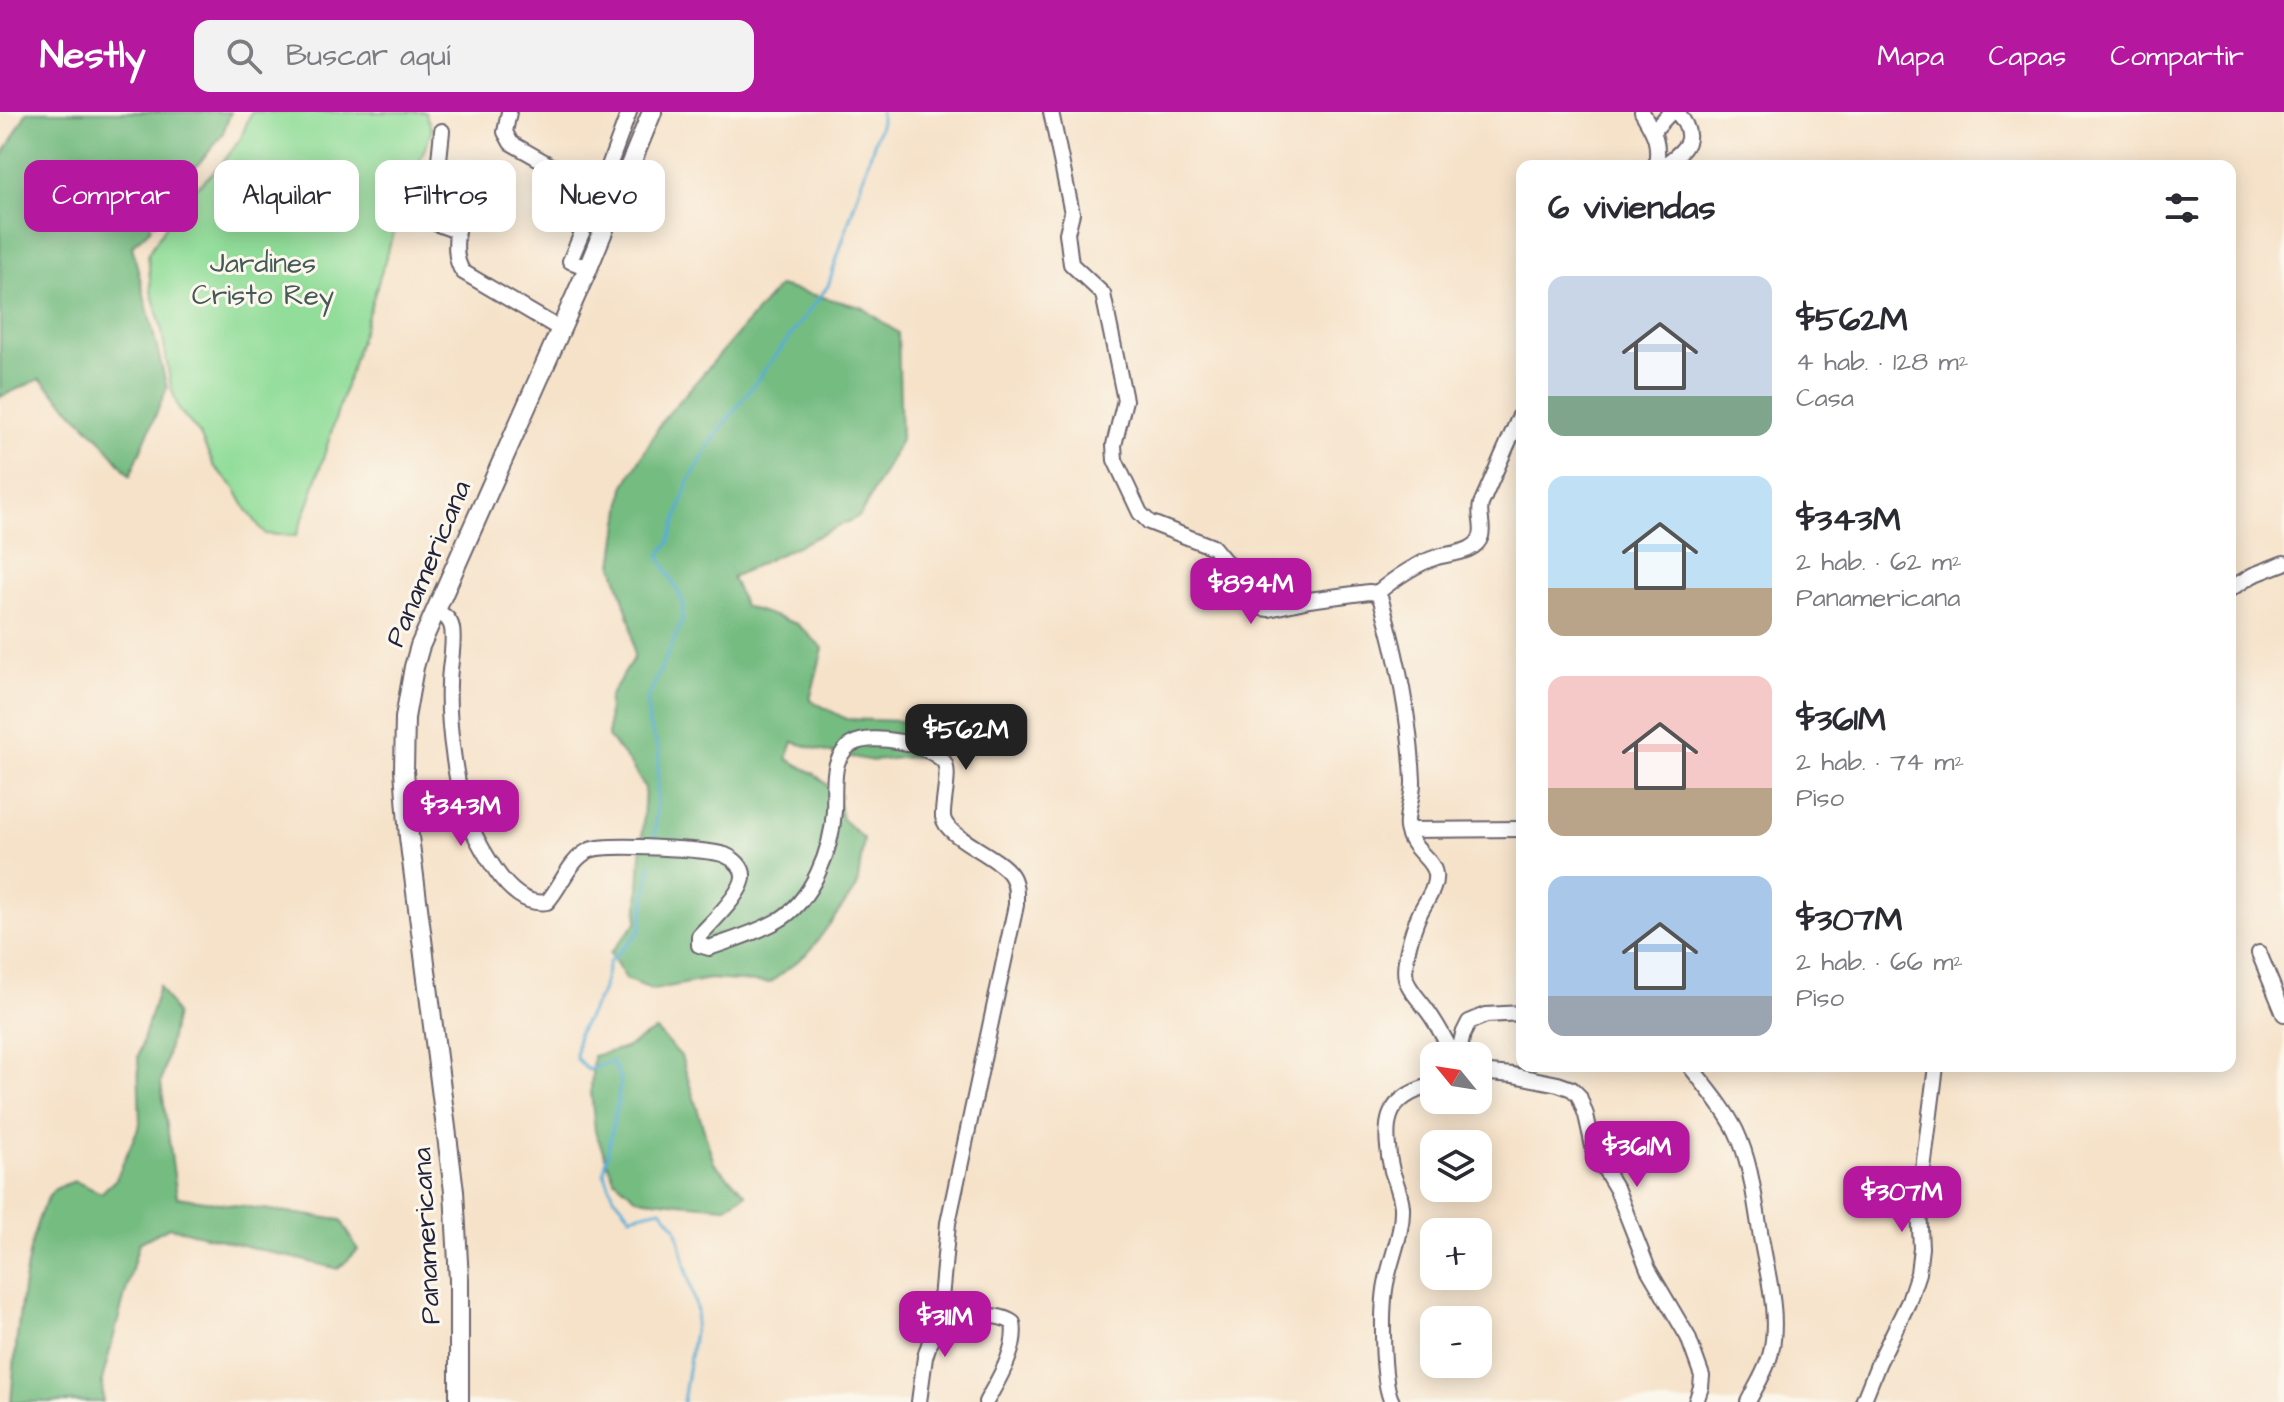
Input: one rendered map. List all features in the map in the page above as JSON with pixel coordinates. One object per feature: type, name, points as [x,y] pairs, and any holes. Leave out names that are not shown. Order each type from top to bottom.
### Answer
[{"type":"main road","name":"Panamericana","points":[[459,1402],[459,1280],[454,1191],[409,837],[404,770],[405,718],[420,646],[588,268],[652,112]]},
{"type":"street","points":[[509,112],[505,132],[511,143],[541,160]]},
{"type":"street","points":[[611,160],[629,112]]},
{"type":"street","points":[[1051,112],[1072,213],[1067,233],[1071,264],[1103,294],[1125,400],[1114,445],[1115,460],[1140,513],[1149,522],[1213,547],[1229,566],[1243,598],[1255,607],[1269,609],[1322,597],[1377,593],[1419,564],[1468,549],[1479,540],[1482,530],[1481,504],[1516,425]]},
{"type":"street","points":[[1642,112],[1654,130],[1656,160]]},
{"type":"street","points":[[1654,130],[1674,112],[1687,127],[1688,138],[1684,150],[1671,160]]},
{"type":"street","points":[[439,160],[442,131]]},
{"type":"street","points":[[457,232],[458,261],[463,272],[560,329]]},
{"type":"street","points":[[582,232],[570,261],[588,268]]},
{"type":"street","points":[[2236,585],[2284,563]]},
{"type":"street","points":[[1377,593],[1404,694],[1413,783],[1407,815],[1408,830],[1413,845],[1435,873],[1435,882],[1414,928],[1406,966],[1407,982],[1447,1042]]},
{"type":"street","points":[[436,611],[447,618],[452,632],[449,721],[462,802],[472,830],[504,882],[515,893],[533,901],[547,902],[580,857],[592,849],[667,848],[722,854],[732,859],[744,873],[739,890],[699,936],[699,945],[709,948],[777,921],[806,895],[824,857],[834,816],[837,760],[850,745],[861,740],[897,740],[926,749],[943,761],[947,769],[943,819],[947,827],[1009,872],[1016,889],[1016,905],[948,1223],[940,1310],[925,1357],[919,1402]]},
{"type":"street","points":[[1408,830],[1516,829]]},
{"type":"street","points":[[2259,953],[2284,1014]]},
{"type":"street","points":[[1460,1042],[1469,1022],[1486,1015],[1516,1013]]},
{"type":"street","points":[[1695,1072],[1728,1116],[1753,1178],[1773,1307],[1773,1340],[1768,1364],[1748,1402]]},
{"type":"street","points":[[1863,1402],[1908,1303],[1918,1273],[1921,1248],[1919,1208],[1935,1072]]},
{"type":"street","points":[[1492,1073],[1558,1084],[1572,1089],[1579,1096],[1594,1151],[1617,1190],[1648,1269],[1688,1337],[1702,1376],[1696,1402]]},
{"type":"street","points":[[1392,1402],[1386,1384],[1384,1299],[1402,1210],[1390,1161],[1388,1122],[1393,1109],[1404,1097],[1420,1089]]},
{"type":"street","points":[[940,1310],[1001,1317],[1013,1323],[1010,1349],[986,1402]]},
{"type":"green space","points":[[27,112],[231,112],[222,135],[198,164],[198,160],[151,158],[24,160],[24,232],[147,232],[132,246],[167,388],[130,476],[99,438],[40,379],[0,397],[0,160]]},
{"type":"green space","name":"Jardines Cristo Rey","points":[[251,112],[425,112],[432,130],[420,160],[375,160],[375,232],[394,232],[296,536],[265,534],[235,488],[214,466],[199,433],[179,410],[171,387],[161,326],[151,291],[148,254],[162,232],[198,232],[198,186],[214,171],[214,232],[359,232],[359,160],[224,160],[241,138]]},
{"type":"green space","points":[[779,286],[861,307],[898,333],[901,440],[860,516],[732,577],[744,606],[797,624],[823,648],[810,700],[846,719],[928,722],[938,754],[873,761],[793,742],[787,759],[815,774],[836,793],[842,819],[864,839],[857,887],[809,952],[770,983],[709,979],[653,990],[626,979],[610,953],[637,922],[645,788],[608,737],[609,697],[634,658],[631,624],[613,566],[624,487],[662,421]]},
{"type":"green space","points":[[159,986],[176,1014],[161,1083],[177,1197],[341,1220],[358,1250],[338,1269],[169,1227],[139,1243],[102,1380],[103,1402],[11,1402],[28,1260],[43,1207],[53,1191],[63,1185],[75,1181],[101,1193],[116,1179],[140,1124],[138,1057]]},
{"type":"green space","points":[[656,1030],[681,1056],[714,1163],[746,1194],[726,1207],[637,1198],[614,1179],[595,1131],[591,1091],[593,1056],[625,1048]]},
{"type":"waterway","points":[[655,839],[659,751],[649,725],[647,700],[682,622],[683,602],[659,555],[669,543],[689,481],[716,435],[828,286],[881,122],[881,112]]},
{"type":"waterway","points":[[651,864],[640,931],[609,962],[602,992],[578,1034],[576,1058],[588,1070],[612,1061],[621,1081],[604,1173],[614,1196],[631,1216],[661,1209],[676,1227],[697,1312],[683,1402]]}]
